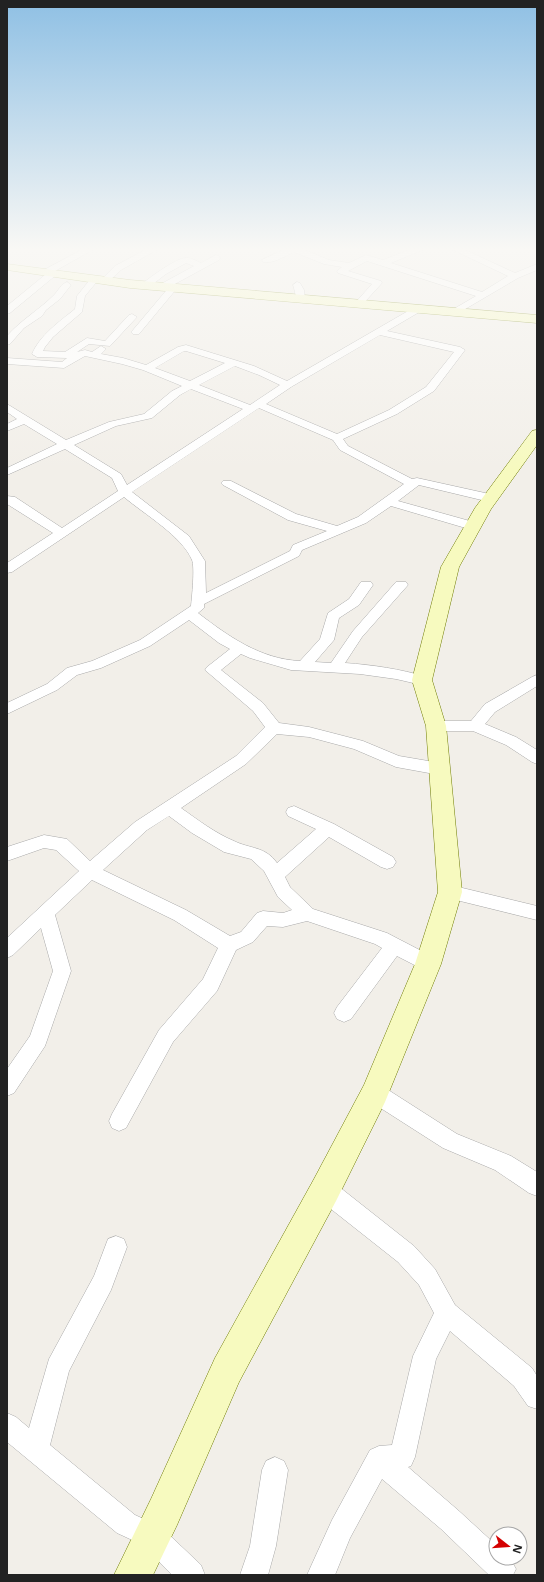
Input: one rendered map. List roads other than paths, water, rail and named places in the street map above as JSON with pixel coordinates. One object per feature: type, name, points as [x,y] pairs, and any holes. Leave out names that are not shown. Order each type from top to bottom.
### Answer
[{"type":"main road","points":[[133,1575],[227,1370],[325,1190],[375,1092],[428,964],[450,892],[436,726],[422,680],[450,567],[490,498],[537,434]]},
{"type":"street","points":[[7,342],[20,326],[27,322]]},
{"type":"street","points":[[65,322],[40,346],[37,354],[68,355],[87,341],[107,344]]},
{"type":"street","points":[[93,356],[107,344],[128,322]]},
{"type":"street","points":[[136,332],[143,322]]},
{"type":"street","points":[[7,569],[286,385],[396,322]]},
{"type":"street","points":[[337,438],[392,412],[430,389],[460,350],[379,332]]},
{"type":"street","points":[[147,368],[181,349],[186,348],[233,363],[286,385]]},
{"type":"street","points":[[7,361],[64,365],[76,356],[85,353],[93,356],[123,360],[147,368],[190,386],[254,406],[337,438],[344,448],[412,484]]},
{"type":"street","points":[[7,472],[65,444],[113,424],[148,416],[176,393],[233,363]]},
{"type":"street","points":[[7,407],[25,420],[117,476],[124,492],[184,539],[199,561],[193,608]]},
{"type":"street","points":[[7,428],[25,420]]},
{"type":"street","points":[[7,709],[52,687],[72,671],[96,665],[145,643],[193,608],[295,553],[297,548],[362,520],[417,481],[490,498]]},
{"type":"street","points":[[227,483],[292,517],[337,530]]},
{"type":"street","points":[[7,500],[11,500],[26,511],[62,532]]},
{"type":"street","points":[[389,502],[473,526]]},
{"type":"street","points":[[303,666],[327,640],[333,616],[354,602],[366,585]]},
{"type":"street","points":[[336,668],[343,654],[359,630],[401,585]]},
{"type":"street","points":[[193,608],[224,640],[255,655],[291,665],[360,669],[396,674],[422,680]]},
{"type":"street","points":[[240,648],[212,670],[258,707],[274,728],[309,732],[358,745],[396,760],[440,769]]},
{"type":"street","points":[[475,726],[490,708],[537,680]]},
{"type":"street","points":[[436,726],[475,726],[511,741],[537,758]]},
{"type":"street","points":[[7,950],[29,927],[141,826],[241,760],[274,728]]},
{"type":"street","points":[[169,808],[198,829],[230,847],[256,854],[270,866],[284,892],[307,914],[381,938],[428,964]]},
{"type":"street","points":[[294,812],[328,828],[387,862]]},
{"type":"street","points":[[275,875],[328,828]]},
{"type":"street","points":[[7,854],[44,841],[61,844],[90,871],[180,915],[229,945]]},
{"type":"street","points":[[450,892],[537,913]]},
{"type":"street","points":[[7,1086],[38,1040],[62,971],[46,913]]},
{"type":"street","points":[[119,1121],[166,1036],[210,985],[229,945],[247,937],[263,918],[283,920],[307,914]]},
{"type":"street","points":[[344,1013],[394,946]]},
{"type":"street","points":[[375,1092],[450,1141],[503,1163],[537,1185]]},
{"type":"street","points":[[325,1190],[406,1254],[427,1277],[447,1313],[524,1377],[537,1397]]},
{"type":"street","points":[[36,1450],[49,1407],[58,1368],[103,1282],[116,1247]]},
{"type":"street","points":[[378,1459],[402,1457],[424,1356],[447,1313]]},
{"type":"street","points":[[7,1426],[126,1524],[152,1536],[191,1575]]},
{"type":"street","points":[[378,1459],[450,1520],[502,1570]]},
{"type":"street","points":[[321,1575],[341,1529],[378,1459]]},
{"type":"street","points":[[254,1575],[263,1546],[275,1470]]}]
